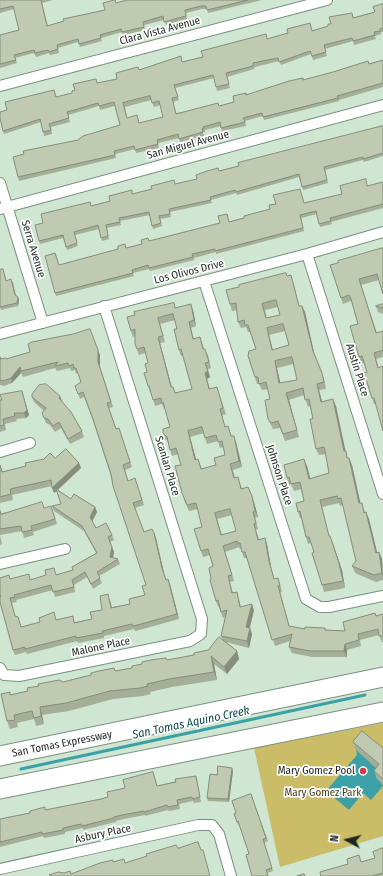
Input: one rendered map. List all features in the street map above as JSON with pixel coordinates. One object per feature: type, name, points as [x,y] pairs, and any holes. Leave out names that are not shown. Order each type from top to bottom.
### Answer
[{"type":"highway","name":"San Tomas Expressway","points":[[0,756],[383,678]]},
{"type":"highway","points":[[0,789],[383,712]]},
{"type":"street","name":"Clara Vista Avenue","points":[[0,86],[327,0]]},
{"type":"street","name":"San Miguel Avenue","points":[[4,208],[383,105]]},
{"type":"street","name":"Serra Avenue","points":[[0,183],[4,208],[43,323]]},
{"type":"street","name":"Los Olivos Drive","points":[[0,334],[307,254],[383,232]]},
{"type":"street","name":"Austin Place","points":[[307,254],[383,494]]},
{"type":"street","name":"Johnson Place","points":[[204,281],[306,599],[320,607],[329,607],[383,596]]},
{"type":"street","name":"Scanlan Place","points":[[104,306],[202,619],[201,634]]},
{"type":"street","points":[[0,452],[30,443]]},
{"type":"street","points":[[0,564],[65,549]]},
{"type":"street","name":"Malone Place","points":[[2,672],[19,676],[190,641],[201,634]]},
{"type":"street","name":"Asbury Place","points":[[0,869],[198,826],[212,825],[219,834],[230,876]]},
{"type":"green space","name":"Mary Gomez Park","points":[[383,723],[383,836],[280,867],[254,748]]},
{"type":"water","name":"Mary Gomez Pool","points":[[364,741],[383,757],[383,786],[371,800],[363,793],[349,810],[326,791],[357,755],[356,750]]},
{"type":"building","points":[[0,0],[41,0],[47,26],[64,21],[63,19],[105,10],[103,3],[114,0],[116,3],[127,0],[248,0],[207,10],[206,6],[201,6],[185,10],[186,16],[164,22],[163,16],[143,22],[144,27],[122,32],[121,29],[100,35],[101,38],[79,44],[78,39],[57,45],[58,49],[49,52],[48,50],[35,53],[34,50],[14,55],[16,60],[0,64],[0,35],[19,30],[13,6],[0,9]]},
{"type":"building","points":[[383,4],[383,28],[380,29],[380,31],[374,32],[375,35],[353,41],[352,38],[324,45],[326,52],[312,56],[310,51],[279,62],[278,58],[253,63],[253,66],[226,73],[229,84],[216,87],[213,75],[174,85],[178,97],[172,98],[176,114],[218,103],[219,106],[234,102],[233,96],[246,93],[246,95],[289,81],[303,78],[303,80],[368,61],[369,64],[383,60],[383,83],[337,96],[338,98],[263,117],[262,113],[243,118],[245,122],[221,128],[220,122],[203,127],[203,132],[179,139],[178,134],[157,140],[158,144],[135,150],[134,146],[114,151],[115,155],[18,177],[13,157],[24,154],[23,151],[78,140],[83,136],[120,125],[114,102],[99,106],[98,103],[67,112],[69,118],[49,124],[51,130],[43,132],[40,119],[3,131],[0,112],[7,110],[5,102],[54,90],[56,97],[72,93],[72,91],[75,90],[73,84],[96,79],[97,83],[117,79],[116,73],[138,67],[139,70],[181,56],[182,62],[203,57],[201,51],[266,34],[267,39],[288,33],[287,29],[310,23],[312,31],[331,24],[329,17],[352,13],[353,18],[375,12],[373,7]],"holes":[[[150,96],[152,103],[159,101],[163,117],[139,123],[137,115],[127,118],[123,103]]]},
{"type":"building","points":[[383,126],[383,153],[363,159],[363,157],[324,167],[327,180],[302,187],[299,174],[236,192],[235,190],[210,197],[211,200],[169,209],[170,214],[159,216],[161,223],[152,226],[149,212],[119,218],[120,222],[106,225],[108,236],[101,238],[98,225],[74,232],[77,243],[66,247],[63,235],[39,241],[35,225],[43,223],[41,214],[90,202],[91,206],[110,201],[109,196],[132,190],[132,194],[152,189],[151,186],[174,180],[175,184],[197,179],[196,175],[207,171],[218,168],[219,171],[239,166],[238,163]]},
{"type":"building","points":[[366,179],[367,186],[383,182],[383,204],[330,218],[331,221],[319,224],[316,211],[300,215],[303,228],[215,251],[215,249],[192,254],[193,257],[149,268],[148,265],[132,270],[133,273],[55,293],[45,256],[55,253],[59,265],[118,249],[118,246],[125,244],[126,248],[142,244],[141,240],[148,238],[149,241],[220,223],[218,216],[227,214],[229,222],[244,218],[244,216],[270,209],[269,205],[276,204],[273,195],[300,189],[304,203],[342,194],[340,186]]},
{"type":"building","points":[[383,248],[383,294],[377,274],[359,279],[376,333],[383,331],[383,350],[374,353],[378,368],[383,366],[383,431],[374,398],[372,398],[364,373],[367,372],[362,356],[359,357],[350,326],[358,324],[351,299],[349,295],[341,298],[330,265],[338,263],[338,261]]},
{"type":"building","points":[[3,269],[6,281],[11,279],[15,295],[18,297],[17,303],[0,307],[0,270]]},
{"type":"building","points":[[286,273],[287,276],[291,275],[299,306],[302,306],[313,351],[322,373],[324,382],[317,384],[321,402],[333,399],[344,451],[346,451],[347,458],[349,458],[359,503],[362,503],[364,513],[366,512],[376,553],[379,552],[382,573],[374,575],[352,566],[356,561],[341,498],[338,499],[337,496],[320,500],[343,581],[322,585],[312,553],[314,552],[309,537],[306,537],[300,511],[298,512],[296,503],[304,501],[300,482],[291,484],[289,477],[287,478],[284,465],[304,459],[309,479],[329,473],[324,447],[316,449],[310,419],[313,419],[309,399],[305,400],[303,388],[286,393],[297,430],[283,434],[278,421],[271,423],[268,419],[265,400],[270,399],[266,382],[259,384],[258,377],[255,377],[248,356],[249,351],[256,349],[248,325],[245,325],[244,320],[238,322],[236,303],[230,304],[226,290],[239,287],[239,285]],"holes":[[[276,300],[280,315],[266,318],[262,304]],[[283,324],[289,345],[272,350],[267,328]],[[292,357],[297,380],[279,383],[275,361]]]},
{"type":"building","points":[[174,303],[175,308],[191,304],[194,320],[189,322],[193,339],[200,337],[203,349],[205,349],[209,362],[205,363],[208,371],[205,373],[209,389],[217,387],[223,408],[220,409],[225,427],[228,426],[231,436],[234,436],[239,461],[230,464],[234,478],[238,477],[241,489],[248,487],[252,496],[255,511],[253,512],[256,523],[254,524],[258,540],[265,538],[269,561],[274,579],[278,578],[280,586],[278,586],[289,626],[305,629],[305,627],[345,631],[343,622],[375,613],[376,616],[383,614],[383,636],[379,636],[378,629],[358,634],[359,640],[345,644],[344,651],[310,651],[289,647],[292,634],[272,640],[245,552],[242,552],[240,543],[237,541],[223,546],[232,575],[228,576],[232,593],[237,592],[240,607],[252,604],[246,627],[250,628],[247,641],[221,636],[227,610],[221,612],[218,600],[216,601],[210,580],[209,568],[213,566],[208,549],[201,551],[194,529],[202,527],[196,503],[187,505],[182,493],[175,466],[181,465],[176,448],[170,450],[167,437],[163,433],[163,429],[170,427],[163,402],[162,403],[161,398],[153,400],[148,386],[144,373],[147,372],[145,364],[148,363],[144,347],[137,349],[135,344],[135,329],[131,331],[127,317],[135,315],[134,312]],"holes":[[[173,314],[177,329],[174,329],[179,350],[181,349],[192,389],[175,393],[173,387],[171,387],[158,337],[163,336],[158,318]],[[202,427],[205,438],[216,435],[218,442],[222,441],[225,455],[214,458],[216,465],[201,469],[198,459],[195,460],[188,431]],[[230,509],[236,531],[221,535],[215,513]]]},
{"type":"building","points":[[383,304],[383,308],[376,306]]},
{"type":"building","points":[[90,329],[98,350],[98,362],[111,402],[107,403],[116,429],[119,428],[130,462],[123,465],[128,481],[135,478],[142,500],[133,503],[144,532],[152,529],[154,533],[162,568],[166,580],[168,579],[177,614],[133,626],[132,624],[102,631],[103,633],[76,638],[76,636],[25,649],[25,647],[13,650],[0,602],[0,578],[9,575],[10,579],[29,574],[30,580],[46,575],[45,570],[54,568],[56,575],[73,570],[72,567],[97,553],[82,526],[52,506],[61,504],[56,489],[71,499],[74,494],[95,507],[90,517],[96,528],[106,523],[112,535],[108,537],[112,547],[110,557],[118,559],[97,572],[100,578],[91,584],[85,572],[72,580],[74,587],[53,592],[51,585],[14,595],[15,597],[10,598],[15,616],[18,617],[21,627],[40,622],[39,618],[54,612],[56,620],[73,616],[74,623],[92,619],[90,612],[102,610],[100,596],[108,594],[111,608],[130,604],[129,599],[145,595],[142,586],[146,585],[113,486],[111,474],[93,419],[83,392],[78,394],[75,386],[81,382],[76,368],[74,368],[73,364],[69,366],[68,363],[55,366],[58,362],[21,371],[20,367],[11,378],[3,381],[0,380],[0,359],[6,359],[30,352],[28,344],[32,342]]},
{"type":"building","points":[[46,384],[60,396],[59,398],[71,412],[82,431],[68,439],[59,422],[53,426],[48,419],[44,418],[42,413],[46,408],[32,397],[32,394],[39,385]]},
{"type":"building","points":[[22,391],[27,410],[24,413],[14,413],[15,416],[3,419],[4,425],[0,426],[0,400],[2,400],[0,395]]},
{"type":"building","points":[[66,449],[79,463],[52,488],[51,480],[10,489],[11,494],[0,497],[0,465],[2,472],[26,466],[25,463],[44,459],[50,453],[55,458]]},
{"type":"building","points":[[42,502],[44,508],[51,506],[55,519],[31,526],[32,530],[22,532],[21,526],[0,529],[0,511],[1,514]]},
{"type":"building","points":[[219,637],[237,651],[224,667],[211,656],[214,672],[169,679],[147,684],[148,686],[140,688],[110,691],[66,703],[40,707],[41,716],[34,718],[32,711],[14,715],[15,720],[7,721],[1,694],[10,692],[10,695],[28,691],[27,688],[39,686],[38,684],[59,680],[63,682],[91,675],[91,673],[114,668],[115,671],[132,668],[132,666],[151,660],[166,658],[167,660],[194,655],[194,653],[208,650]]},
{"type":"building","points":[[362,731],[383,748],[383,779],[374,771],[379,764],[353,742]]},
{"type":"building","points":[[218,766],[232,768],[228,799],[207,798],[210,774],[217,775]]},
{"type":"building","points":[[153,772],[157,786],[176,782],[175,779],[196,776],[200,797],[177,800],[178,805],[168,807],[167,805],[144,812],[122,815],[82,826],[81,824],[63,828],[63,830],[42,834],[42,832],[0,842],[0,819],[30,813],[30,811],[45,807],[45,810],[108,797],[107,792],[125,788],[123,780]]},
{"type":"building","points":[[251,794],[266,838],[263,839],[272,868],[266,870],[268,876],[252,876],[246,855],[249,854],[238,821],[237,822],[234,814],[236,813],[232,801]]},
{"type":"building","points":[[198,842],[201,850],[203,850],[210,876],[49,875],[58,872],[64,873],[70,871],[71,874],[100,863],[113,860],[113,862],[124,859],[125,863],[147,856],[146,854],[176,845],[178,848]]},
{"type":"building","points":[[383,848],[383,873],[371,876],[321,876],[320,872],[348,864],[347,859],[359,855],[361,862],[375,858],[373,852]]},
{"type":"waterway","name":"San Tomas Aquino Creek","points":[[21,769],[365,695]]},
{"type":"place","name":"Mary Gomez Pool","points":[[363,771]]}]
